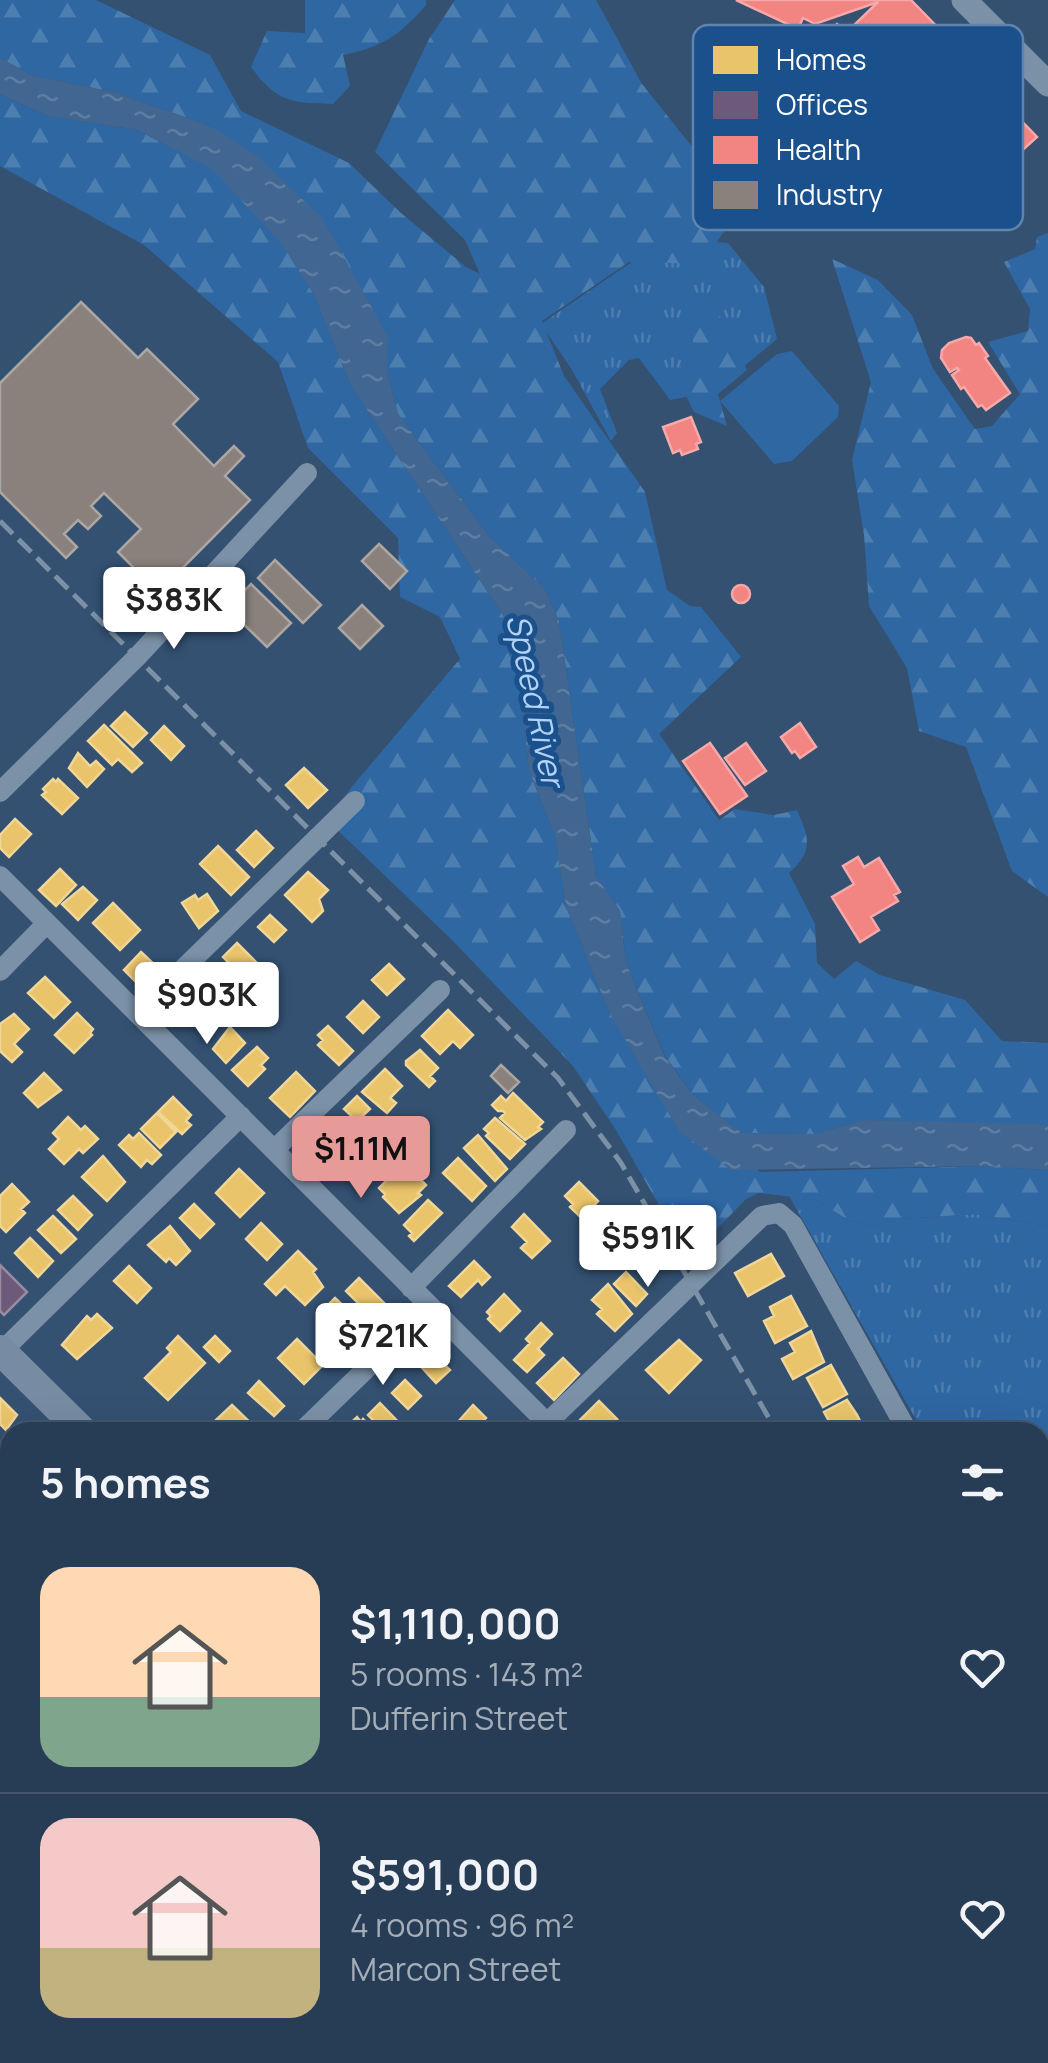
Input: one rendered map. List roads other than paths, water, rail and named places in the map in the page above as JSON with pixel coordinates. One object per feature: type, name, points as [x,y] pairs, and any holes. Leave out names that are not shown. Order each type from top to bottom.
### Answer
[{"type":"main road","points":[[1,1352],[73,1422]]},
{"type":"street","points":[[964,0],[989,25]]},
{"type":"street","points":[[1023,59],[1048,84]]},
{"type":"street","points":[[0,792],[136,656],[307,473]]},
{"type":"street","points":[[138,1014],[355,801]]},
{"type":"street","points":[[0,876],[546,1422]]},
{"type":"street","points":[[0,972],[46,924]]},
{"type":"street","points":[[275,1149],[440,990]]},
{"type":"street","points":[[1,1352],[240,1116]]},
{"type":"street","points":[[411,1288],[566,1130]]},
{"type":"street","points":[[558,1422],[762,1216],[779,1214],[793,1225],[902,1422]]},
{"type":"street","points":[[311,1422],[429,1308]]},
{"type":"water","name":"Speed River","points":[[0,58],[31,75],[117,93],[210,126],[256,155],[323,219],[388,337],[387,371],[398,414],[489,536],[545,589],[559,621],[596,876],[620,911],[626,963],[665,1057],[693,1095],[742,1133],[814,1134],[865,1120],[1039,1124],[1048,1126],[1048,1170],[984,1166],[731,1170],[679,1131],[609,1012],[566,906],[555,837],[529,770],[514,632],[350,384],[313,293],[282,244],[212,169],[137,130],[48,116],[0,94]]},
{"type":"railway","points":[[0,521],[558,1078],[621,1163],[771,1422]]}]
